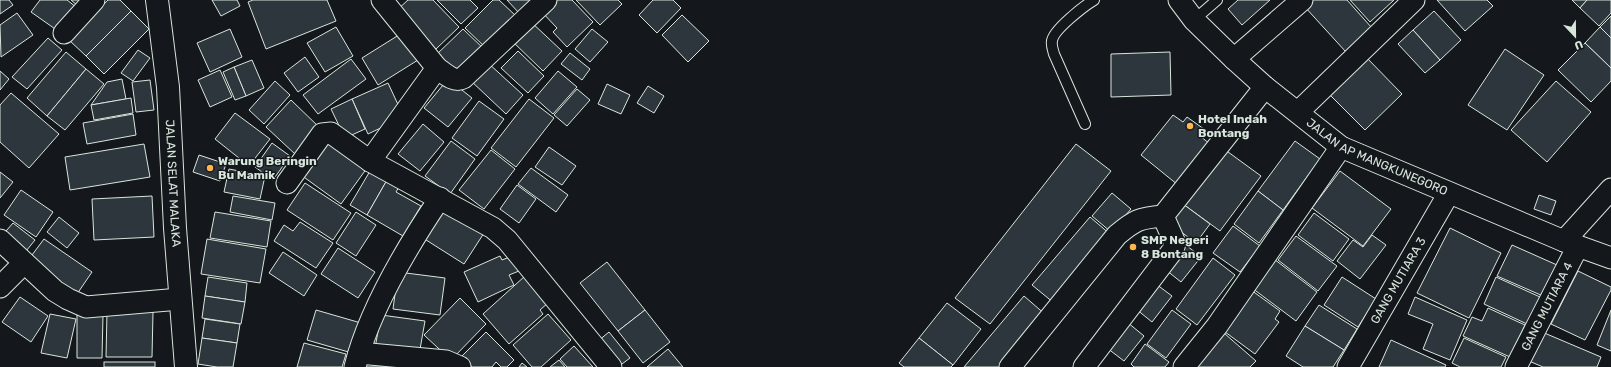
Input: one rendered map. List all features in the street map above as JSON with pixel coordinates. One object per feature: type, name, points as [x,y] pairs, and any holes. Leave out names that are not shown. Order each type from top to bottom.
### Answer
[{"type":"street","points":[[64,33],[94,0]]},
{"type":"street","name":"JALAN SELAT MALAKA","points":[[157,0],[168,87],[175,228],[186,367]]},
{"type":"street","points":[[382,0],[437,68],[455,80],[463,78],[546,0]]},
{"type":"street","name":"JALAN AP MANGKUNEGORO","points":[[1179,0],[1194,20],[1234,59],[1265,87],[1341,147],[1571,244],[1611,258]]},
{"type":"street","points":[[1234,59],[1302,0]]},
{"type":"street","points":[[1298,112],[1414,0]]},
{"type":"street","points":[[370,161],[437,68]]},
{"type":"street","points":[[1010,367],[1117,235],[1132,222],[1148,217],[1163,216],[1265,87]]},
{"type":"street","points":[[287,183],[325,132],[331,133],[370,161],[493,228],[507,240],[610,367]]},
{"type":"street","points":[[1184,367],[1218,326],[1341,147]]},
{"type":"street","name":"GANG MUTIARA 4","points":[[1516,367],[1571,244],[1611,189]]},
{"type":"street","name":"GANG MUTIARA 3","points":[[1348,367],[1449,193]]},
{"type":"street","points":[[440,198],[413,239],[393,275],[372,319],[357,360],[446,361],[460,367]]},
{"type":"street","points":[[1084,367],[1173,250],[1175,243],[1163,216]]},
{"type":"street","points":[[0,240],[55,291],[86,307],[180,299]]},
{"type":"street","points":[[0,287],[24,263]]},
{"type":"lane","points":[[1085,124],[1054,54],[1052,41],[1055,34],[1077,11],[1094,0]]},
{"type":"lane","points":[[1194,20],[1217,0]]},
{"type":"building","points":[[0,0],[9,0],[13,5],[0,14]]},
{"type":"building","points":[[40,0],[67,0],[76,7],[58,31],[31,12]]},
{"type":"building","points":[[71,0],[83,0],[78,6]]},
{"type":"building","points":[[108,0],[120,0],[131,11],[86,56],[69,40]]},
{"type":"building","points":[[212,0],[237,0],[240,6],[221,16]]},
{"type":"building","points":[[253,0],[327,0],[336,21],[266,49],[248,2]]},
{"type":"building","points":[[408,0],[433,0],[459,27],[436,49],[397,10]]},
{"type":"building","points":[[437,0],[470,0],[478,8],[461,24]]},
{"type":"building","points":[[493,0],[499,0],[517,17],[486,48],[465,28]]},
{"type":"building","points":[[507,0],[533,0],[519,13]]},
{"type":"building","points":[[550,0],[572,0],[593,22],[567,47],[553,32],[557,28],[540,10]]},
{"type":"building","points":[[576,0],[618,0],[622,4],[600,25]]},
{"type":"building","points":[[653,0],[673,0],[681,8],[657,33],[639,15]]},
{"type":"building","points":[[1238,0],[1270,0],[1242,25],[1228,9]]},
{"type":"building","points":[[1310,0],[1347,0],[1372,28],[1346,52],[1304,6]]},
{"type":"building","points":[[1350,0],[1394,0],[1370,22]]},
{"type":"building","points":[[1437,0],[1487,0],[1493,6],[1465,31]]},
{"type":"building","points":[[1572,0],[1587,0],[1580,8]]},
{"type":"building","points":[[1587,0],[1611,0],[1611,13],[1599,26],[1580,8]]},
{"type":"building","points":[[131,11],[149,29],[104,74],[86,56]]},
{"type":"building","points":[[1434,11],[1461,40],[1440,60],[1413,30]]},
{"type":"building","points":[[17,13],[33,35],[1,57],[0,25]]},
{"type":"building","points":[[682,15],[709,41],[688,62],[662,35]]},
{"type":"building","points":[[1611,16],[1611,38],[1600,27]]},
{"type":"building","points":[[530,21],[562,51],[543,71],[511,40]]},
{"type":"building","points":[[336,27],[353,56],[325,72],[307,43]]},
{"type":"building","points":[[1600,27],[1611,38],[1611,68],[1585,43]]},
{"type":"building","points":[[230,29],[242,57],[210,72],[197,43]]},
{"type":"building","points":[[463,29],[485,50],[457,78],[435,56]]},
{"type":"building","points":[[592,29],[608,42],[590,62],[575,49]]},
{"type":"building","points":[[1413,30],[1440,60],[1425,73],[1398,44]]},
{"type":"building","points":[[402,33],[418,60],[378,85],[362,58]]},
{"type":"building","points":[[48,38],[62,50],[27,89],[12,77]]},
{"type":"building","points":[[1585,43],[1611,68],[1611,81],[1591,102],[1558,70]]},
{"type":"building","points":[[1505,49],[1544,75],[1507,130],[1468,105]]},
{"type":"building","points":[[138,50],[150,58],[133,81],[121,73]]},
{"type":"building","points":[[518,51],[544,76],[528,93],[501,68]]},
{"type":"building","points":[[66,52],[86,69],[47,116],[27,98]]},
{"type":"building","points":[[1170,52],[1171,95],[1111,97],[1111,54]]},
{"type":"building","points":[[570,53],[590,69],[582,80],[561,64]]},
{"type":"building","points":[[1365,56],[1402,94],[1365,130],[1327,92]]},
{"type":"building","points":[[305,57],[319,77],[298,92],[284,73]]},
{"type":"building","points":[[351,59],[366,79],[318,114],[303,95]]},
{"type":"building","points":[[252,60],[264,88],[246,96],[234,67]]},
{"type":"building","points":[[487,62],[523,95],[506,114],[470,80]]},
{"type":"building","points":[[234,67],[246,96],[235,100],[223,72]]},
{"type":"building","points":[[86,69],[104,84],[65,130],[47,116]]},
{"type":"building","points":[[220,70],[232,97],[210,107],[198,80]]},
{"type":"building","points":[[0,71],[9,79],[0,90]]},
{"type":"building","points":[[558,71],[577,87],[553,114],[535,98]]},
{"type":"building","points":[[122,79],[126,99],[91,105],[107,82]]},
{"type":"building","points":[[448,79],[472,98],[448,127],[424,108]]},
{"type":"building","points":[[150,80],[154,110],[136,112],[132,82]]},
{"type":"building","points":[[275,81],[290,95],[264,124],[249,110]]},
{"type":"building","points":[[1556,81],[1591,112],[1547,162],[1511,130]]},
{"type":"building","points":[[388,83],[401,111],[388,118],[391,123],[368,134],[352,99]]},
{"type":"building","points":[[607,84],[630,95],[621,114],[598,104]]},
{"type":"building","points":[[648,86],[664,96],[654,113],[637,103]]},
{"type":"building","points":[[577,89],[590,100],[567,126],[554,115]]},
{"type":"building","points":[[11,93],[59,134],[29,168],[0,142],[0,105]]},
{"type":"building","points":[[131,98],[133,113],[94,120],[91,105]]},
{"type":"building","points":[[352,99],[365,129],[345,138],[331,109]]},
{"type":"building","points":[[529,99],[554,118],[516,167],[491,148]]},
{"type":"building","points":[[291,100],[320,128],[295,154],[266,127]]},
{"type":"building","points":[[479,101],[504,119],[477,156],[452,138]]},
{"type":"building","points":[[235,113],[270,139],[249,166],[215,139]]},
{"type":"building","points":[[133,114],[136,135],[87,144],[83,123]]},
{"type":"building","points":[[1173,115],[1183,122],[1187,117],[1204,129],[1199,135],[1211,145],[1178,185],[1141,155]]},
{"type":"building","points":[[423,124],[444,142],[420,171],[398,154]]},
{"type":"building","points":[[328,139],[367,168],[341,204],[301,175]]},
{"type":"building","points":[[451,141],[475,159],[450,194],[425,176]]},
{"type":"building","points":[[1295,141],[1320,159],[1283,210],[1258,191]]},
{"type":"building","points":[[272,143],[290,156],[273,180],[255,167]]},
{"type":"building","points":[[144,144],[150,177],[70,190],[65,157]]},
{"type":"building","points":[[1076,144],[1111,171],[990,324],[955,298]]},
{"type":"building","points":[[549,147],[576,166],[562,185],[535,167]]},
{"type":"building","points":[[1224,149],[1261,176],[1220,231],[1183,204]]},
{"type":"building","points":[[491,150],[515,169],[484,209],[459,190]]},
{"type":"building","name":"Warung Beringin Bu Mamik","points":[[199,155],[226,164],[220,181],[193,172]]},
{"type":"building","points":[[531,168],[568,195],[556,212],[518,184]]},
{"type":"building","points":[[229,169],[265,176],[260,199],[224,192]]},
{"type":"building","points":[[370,171],[387,180],[367,215],[350,205]]},
{"type":"building","points":[[1340,171],[1391,209],[1363,246],[1312,208]]},
{"type":"building","points":[[0,172],[13,182],[0,198]]},
{"type":"building","points":[[387,180],[399,187],[396,192],[421,206],[403,236],[367,215]]},
{"type":"building","points":[[305,183],[351,213],[333,240],[287,210]]},
{"type":"building","points":[[517,185],[536,199],[519,223],[500,209]]},
{"type":"building","points":[[21,190],[53,212],[36,237],[4,215]]},
{"type":"building","points":[[1258,191],[1283,210],[1259,243],[1234,224]]},
{"type":"building","points":[[1112,193],[1131,209],[1111,232],[1092,216]]},
{"type":"building","points":[[1539,195],[1556,201],[1551,215],[1534,209]]},
{"type":"building","points":[[152,196],[154,237],[94,240],[92,199]]},
{"type":"building","points":[[233,196],[275,203],[272,220],[230,212]]},
{"type":"building","points":[[1183,204],[1210,224],[1196,243],[1169,223]]},
{"type":"building","points":[[443,207],[484,233],[464,264],[423,238]]},
{"type":"building","points":[[215,212],[271,221],[267,247],[210,238]]},
{"type":"building","points":[[356,212],[376,225],[356,256],[336,243]]},
{"type":"building","points":[[1314,213],[1349,239],[1333,261],[1298,235]]},
{"type":"building","points":[[59,217],[79,233],[67,248],[47,232]]},
{"type":"building","points":[[1090,217],[1111,235],[1054,303],[1032,285]]},
{"type":"building","points":[[300,222],[333,243],[316,268],[274,241],[284,225],[293,231]]},
{"type":"building","points":[[13,223],[35,240],[22,256],[0,238]]},
{"type":"building","points":[[1233,226],[1260,246],[1240,272],[1213,253]]},
{"type":"building","points":[[1450,228],[1501,253],[1469,318],[1417,293]]},
{"type":"building","points":[[1372,235],[1386,245],[1360,279],[1337,261],[1353,240],[1363,247]]},
{"type":"building","points":[[1296,236],[1337,266],[1318,291],[1278,260]]},
{"type":"building","points":[[44,239],[92,272],[75,297],[26,263]]},
{"type":"building","points":[[207,239],[266,249],[260,283],[201,274]]},
{"type":"building","points":[[1186,245],[1201,257],[1181,282],[1166,270]]},
{"type":"building","points":[[1512,245],[1557,265],[1543,296],[1497,276]]},
{"type":"building","points":[[338,248],[375,272],[358,298],[321,274]]},
{"type":"building","points":[[283,252],[317,275],[304,296],[269,273]]},
{"type":"building","points":[[500,256],[502,260],[512,256],[519,271],[509,275],[514,285],[478,302],[464,272]]},
{"type":"building","points":[[1213,258],[1235,275],[1197,325],[1176,309]]},
{"type":"building","points":[[1274,259],[1317,292],[1296,321],[1252,288]]},
{"type":"building","points":[[607,262],[645,310],[618,331],[580,283]]},
{"type":"building","points":[[1578,271],[1611,287],[1611,290],[1585,340],[1551,324]]},
{"type":"building","points":[[398,272],[445,278],[440,315],[393,309]]},
{"type":"building","points":[[525,276],[549,302],[540,310],[543,314],[509,344],[483,314]]},
{"type":"building","points":[[208,277],[247,283],[245,302],[205,296]]},
{"type":"building","points":[[1342,277],[1376,299],[1358,327],[1324,305]]},
{"type":"building","points":[[1496,277],[1540,297],[1527,324],[1484,304]]},
{"type":"building","points":[[1156,284],[1172,296],[1152,322],[1136,309]]},
{"type":"building","points":[[1251,290],[1280,311],[1275,319],[1279,322],[1255,354],[1221,329]]},
{"type":"building","points":[[205,296],[245,302],[241,324],[202,318]]},
{"type":"building","points":[[1024,296],[1047,316],[1003,367],[964,367]]},
{"type":"building","points":[[20,297],[48,316],[31,342],[2,322]]},
{"type":"building","points":[[1415,297],[1467,320],[1450,360],[1423,349],[1433,324],[1408,314]]},
{"type":"building","points":[[460,298],[486,324],[451,360],[424,335]]},
{"type":"building","points":[[947,303],[981,329],[953,365],[919,338]]},
{"type":"building","points":[[1319,305],[1357,329],[1344,350],[1305,326]]},
{"type":"building","points":[[1488,308],[1525,325],[1510,357],[1463,336],[1472,317],[1482,321]]},
{"type":"building","points":[[316,310],[361,323],[352,353],[307,340]]},
{"type":"building","points":[[645,310],[670,342],[643,363],[618,331]]},
{"type":"building","points":[[1172,310],[1191,324],[1166,358],[1147,344]]},
{"type":"building","points":[[1611,310],[1611,351],[1597,345]]},
{"type":"building","points":[[107,312],[153,312],[152,357],[106,357]]},
{"type":"building","points":[[50,314],[76,319],[67,358],[41,353]]},
{"type":"building","points":[[548,314],[571,340],[541,367],[532,367],[513,345]]},
{"type":"building","points":[[77,315],[103,315],[102,358],[77,358]]},
{"type":"building","points":[[381,315],[425,321],[419,355],[375,348]]},
{"type":"building","points":[[205,319],[240,324],[237,343],[202,338]]},
{"type":"building","points":[[1127,322],[1144,336],[1124,361],[1107,348]]},
{"type":"building","points":[[1305,326],[1344,350],[1333,367],[1303,367],[1286,356]]},
{"type":"building","points":[[486,332],[514,360],[507,367],[501,367],[496,362],[492,367],[472,367],[462,356]]},
{"type":"building","points":[[609,332],[630,358],[618,367],[598,341]]},
{"type":"building","points":[[1542,332],[1601,357],[1597,367],[1543,367],[1529,361]]},
{"type":"building","points":[[1224,333],[1256,361],[1250,367],[1193,367]]},
{"type":"building","points":[[202,338],[237,343],[233,367],[217,367],[198,364]]},
{"type":"building","points":[[919,338],[953,365],[951,367],[904,367],[899,363]]},
{"type":"building","points":[[1464,338],[1506,357],[1501,367],[1460,367],[1452,363]]},
{"type":"building","points":[[1391,340],[1446,365],[1445,367],[1379,367]]},
{"type":"building","points":[[304,343],[346,354],[342,367],[297,367]]},
{"type":"building","points":[[1145,344],[1169,362],[1165,367],[1134,367],[1131,364]]},
{"type":"building","points":[[574,346],[593,367],[567,367],[560,359]]},
{"type":"building","points":[[668,349],[683,367],[647,367]]},
{"type":"building","points":[[559,360],[565,367],[550,367]]},
{"type":"building","points":[[366,361],[397,367],[365,367]]},
{"type":"building","points":[[104,362],[155,362],[155,367],[104,367]]},
{"type":"building","points":[[522,363],[527,367],[519,367]]},
{"type":"place","name":"Hotel Indah Bontang","points":[[1190,126]]},
{"type":"place","name":"Warung Beringin Bu Mamik","points":[[210,168]]},
{"type":"place","name":"SMP Negeri 8 Bontang","points":[[1133,247]]}]
